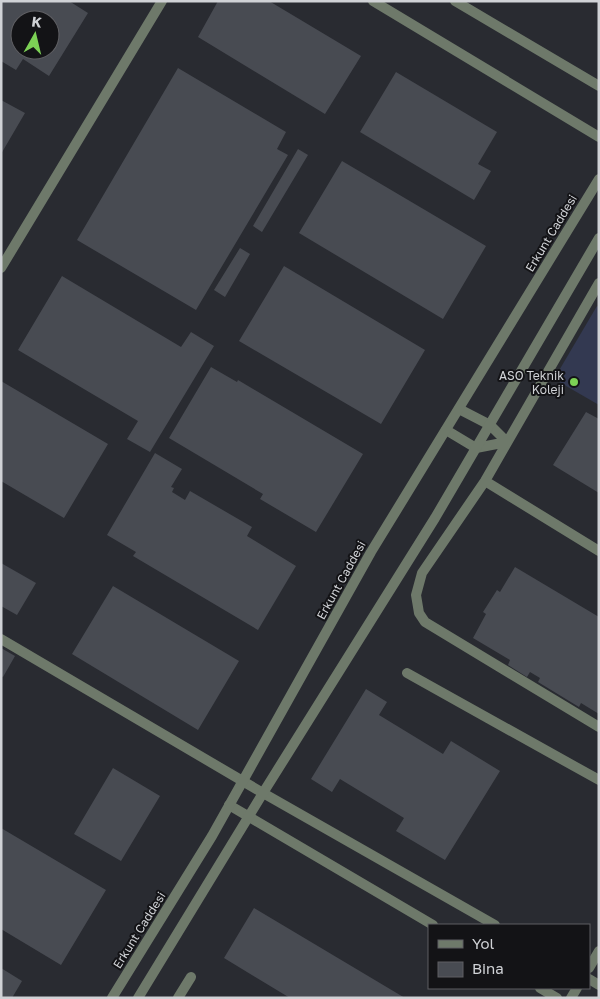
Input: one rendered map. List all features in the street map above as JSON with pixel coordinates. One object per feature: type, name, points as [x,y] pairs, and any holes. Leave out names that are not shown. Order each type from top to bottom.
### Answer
[{"type":"street","points":[[1,268],[162,1]]},
{"type":"street","points":[[373,1],[599,137]]},
{"type":"street","points":[[455,1],[599,86]]},
{"type":"street","name":"Erkunt Caddesi","points":[[112,998],[207,844],[371,552],[599,179]]},
{"type":"street","points":[[138,998],[262,793],[435,518],[599,238]]},
{"type":"street","points":[[599,283],[485,481],[422,573],[416,595],[419,613],[425,622],[599,727]]},
{"type":"street","points":[[459,409],[490,425],[507,442]]},
{"type":"street","points":[[446,430],[476,448],[507,442]]},
{"type":"street","points":[[485,481],[599,551]]},
{"type":"street","points":[[1,639],[262,793],[493,924]]},
{"type":"street","points":[[407,673],[599,780]]},
{"type":"street","points":[[229,805],[431,924]]},
{"type":"street","points":[[590,966],[599,951]]},
{"type":"street","points":[[178,998],[191,976]]},
{"type":"street","points":[[542,989],[557,998]]},
{"type":"shaded area","points":[[597,306],[599,307],[599,405],[554,379]]},
{"type":"building","points":[[1,1],[69,1],[88,13],[60,58],[60,10],[10,10],[10,60],[22,60],[16,70],[1,61]]},
{"type":"building","points":[[218,1],[269,1],[361,56],[325,114],[198,37]]},
{"type":"building","points":[[25,60],[59,60],[49,76]]},
{"type":"building","points":[[178,68],[286,132],[277,149],[288,155],[196,310],[77,240]]},
{"type":"building","points":[[396,72],[497,132],[478,164],[491,171],[474,200],[360,132]]},
{"type":"building","points":[[1,100],[25,113],[1,154]]},
{"type":"building","points":[[298,149],[308,155],[262,232],[253,226]]},
{"type":"building","points":[[342,161],[486,246],[443,319],[299,233]]},
{"type":"building","points":[[240,248],[250,254],[225,297],[214,290]]},
{"type":"building","points":[[284,266],[425,350],[381,424],[239,341]]},
{"type":"building","points":[[62,276],[181,347],[191,332],[214,346],[150,452],[127,439],[138,421],[18,350]]},
{"type":"building","points":[[211,367],[237,382],[238,380],[363,454],[316,532],[260,499],[263,494],[169,438]]},
{"type":"building","points":[[1,381],[108,444],[64,518],[1,481]]},
{"type":"building","points":[[586,412],[599,419],[599,493],[553,465]]},
{"type":"building","points":[[155,453],[182,469],[171,487],[174,488],[172,492],[185,500],[190,491],[252,527],[247,536],[296,566],[258,630],[133,556],[136,552],[107,535]]},
{"type":"building","points":[[1,563],[36,583],[17,615],[1,606]]},
{"type":"building","points":[[515,567],[599,617],[599,714],[581,703],[579,707],[538,682],[540,678],[530,672],[527,677],[508,665],[510,660],[473,638],[486,614],[483,612],[497,590],[500,592]]},
{"type":"building","points":[[113,586],[239,661],[198,730],[72,654]]},
{"type":"building","points":[[1,648],[15,656],[3,677],[1,676]]},
{"type":"building","points":[[366,689],[387,702],[379,715],[443,754],[451,741],[500,771],[445,860],[396,831],[404,818],[340,779],[332,792],[311,779]]},
{"type":"building","points":[[113,768],[160,796],[121,861],[74,834]]},
{"type":"building","points":[[1,828],[106,890],[61,965],[1,929]]},
{"type":"building","points":[[254,908],[405,998],[290,998],[224,958]]},
{"type":"building","points":[[1,968],[22,981],[12,998],[1,998]]},
{"type":"place","name":"ASO Teknik Koleji","points":[[574,382]]}]
